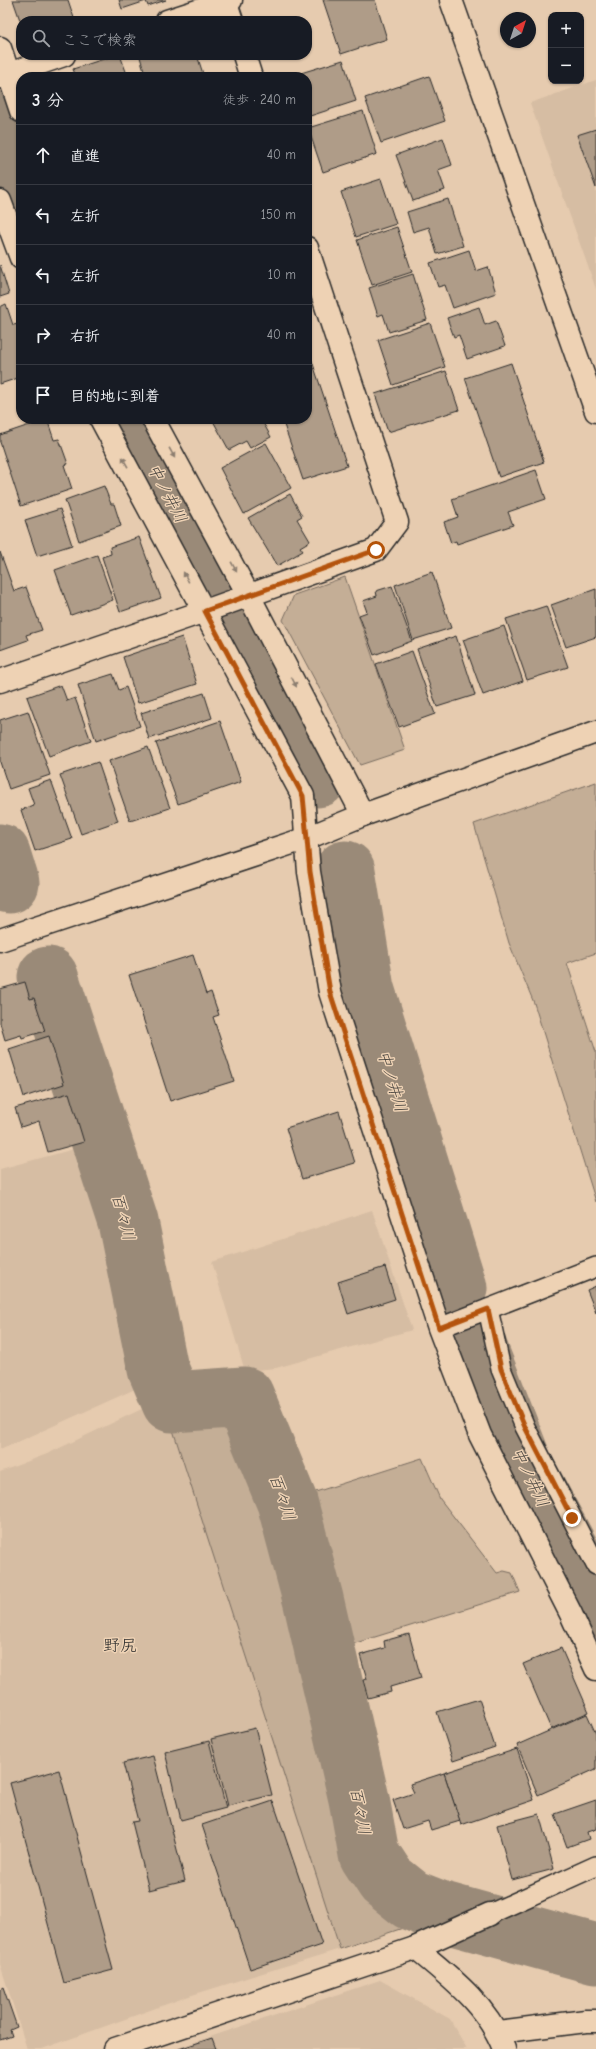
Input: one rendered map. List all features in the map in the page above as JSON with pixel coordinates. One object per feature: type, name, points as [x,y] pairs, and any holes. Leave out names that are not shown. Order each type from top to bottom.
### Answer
[{"type":"street","points":[[451,0],[596,411]]},
{"type":"street","points":[[188,16],[229,6]]},
{"type":"street","points":[[0,48],[4,75],[16,100]]},
{"type":"street","points":[[4,75],[49,60]]},
{"type":"street","points":[[246,60],[249,72]]},
{"type":"street","points":[[0,200],[16,244]]},
{"type":"street","points":[[0,681],[249,596],[376,550],[397,522],[312,263]]},
{"type":"street","points":[[104,424],[303,796],[310,872],[330,992],[439,1328],[480,1435],[571,1614],[596,1670]]},
{"type":"street","points":[[156,424],[249,596],[362,815]]},
{"type":"street","points":[[0,940],[307,838],[362,815],[596,732]]},
{"type":"street","points":[[115,2049],[415,1948],[490,1914]]},
{"type":"street","points":[[415,1948],[462,1988],[501,2040],[586,2020],[596,2021]]},
{"type":"lane","points":[[439,1328],[596,1266]]},
{"type":"lane","points":[[488,1309],[501,1369],[525,1427],[596,1565]]},
{"type":"lane","points":[[490,1914],[596,1866]]},
{"type":"shaded area","points":[[596,80],[596,289],[530,103]]},
{"type":"shaded area","points":[[345,577],[405,750],[360,765],[283,620],[294,595]]},
{"type":"shaded area","points":[[596,782],[596,953],[567,963],[596,1052],[596,1202],[534,1003],[509,943],[474,824]]},
{"type":"shaded area","points":[[93,1144],[115,1219],[134,1297],[151,1384],[144,1385],[0,1450],[0,1169]]},
{"type":"shaded area","points":[[372,1210],[412,1330],[276,1368],[245,1371],[212,1262]]},
{"type":"shaded area","points":[[157,1400],[173,1412],[236,1408],[278,1515],[359,1856],[380,1888],[394,1900],[414,1913],[421,1922],[340,1949],[173,1430],[146,1407]]},
{"type":"shaded area","points":[[146,1407],[173,1429],[274,1727],[340,1949],[192,1995],[42,2049],[27,2049],[0,1964],[0,1472],[47,1454]]},
{"type":"shaded area","points":[[422,1458],[440,1499],[497,1573],[504,1571],[512,1573],[520,1592],[346,1646],[303,1496]]},
{"type":"shaded area","points":[[380,1980],[450,2019],[467,2049],[174,2049]]},
{"type":"building","points":[[13,0],[68,0],[73,16],[19,16]]},
{"type":"building","points":[[119,0],[166,0],[148,6],[146,1],[122,9]]},
{"type":"building","points":[[323,0],[375,0],[387,39],[341,54]]},
{"type":"building","points":[[101,60],[122,60],[126,72],[74,72],[73,69]]},
{"type":"building","points":[[141,60],[199,60],[202,72],[144,72]]},
{"type":"building","points":[[343,60],[356,101],[312,115],[312,72],[304,72]]},
{"type":"building","points":[[429,76],[445,121],[381,143],[365,98]]},
{"type":"building","points":[[363,111],[377,154],[323,172],[312,140],[312,127]]},
{"type":"building","points":[[596,129],[596,188],[577,135]]},
{"type":"building","points":[[443,138],[452,165],[438,170],[445,190],[413,201],[396,155]]},
{"type":"building","points":[[381,179],[396,224],[356,237],[341,192]]},
{"type":"building","points":[[448,199],[463,246],[437,254],[429,227],[413,232],[407,212]]},
{"type":"building","points":[[397,227],[412,272],[372,285],[357,240]]},
{"type":"building","points":[[469,250],[476,271],[488,267],[496,293],[453,308],[445,285],[438,287],[430,263]]},
{"type":"building","points":[[0,265],[9,294],[0,297]]},
{"type":"building","points":[[413,274],[427,320],[389,332],[383,314],[378,316],[369,288]]},
{"type":"building","points":[[6,304],[13,325],[16,324],[16,379],[0,384],[0,307]]},
{"type":"building","points":[[479,307],[485,325],[496,321],[505,346],[467,359],[459,335],[454,337],[447,318]]},
{"type":"building","points":[[430,323],[445,367],[393,385],[378,340]]},
{"type":"building","points":[[312,361],[347,466],[303,480],[284,424],[312,424]]},
{"type":"building","points":[[511,363],[544,462],[499,477],[465,378]]},
{"type":"building","points":[[446,371],[459,410],[388,432],[375,394]]},
{"type":"building","points":[[32,424],[49,424],[54,440],[59,439],[68,464],[64,465],[72,489],[21,506],[0,442],[0,435]]},
{"type":"building","points":[[215,424],[264,424],[271,437],[250,448],[246,441],[229,450]]},
{"type":"building","points":[[266,443],[291,488],[244,514],[220,468]]},
{"type":"building","points":[[536,470],[546,499],[508,512],[513,525],[457,544],[456,541],[451,543],[444,522],[458,517],[452,499]]},
{"type":"building","points":[[104,486],[111,504],[114,504],[121,526],[79,541],[65,500]]},
{"type":"building","points":[[290,494],[302,516],[297,519],[310,541],[300,547],[303,551],[277,566],[248,518]]},
{"type":"building","points":[[60,509],[72,545],[37,556],[25,520]]},
{"type":"building","points":[[139,537],[161,598],[120,612],[102,557],[111,554],[110,547]]},
{"type":"building","points":[[0,552],[14,591],[26,587],[42,630],[26,635],[28,640],[0,650]]},
{"type":"building","points":[[97,555],[113,600],[71,615],[55,570]]},
{"type":"building","points":[[432,572],[451,628],[413,640],[395,585]]},
{"type":"building","points":[[392,586],[412,641],[374,655],[359,615],[367,612],[363,601],[377,596],[376,591]]},
{"type":"building","points":[[596,589],[596,637],[566,647],[551,605]]},
{"type":"building","points":[[546,606],[568,667],[527,680],[506,619]]},
{"type":"building","points":[[504,626],[523,681],[483,695],[463,640]]},
{"type":"building","points":[[456,636],[475,695],[437,707],[417,649]]},
{"type":"building","points":[[182,637],[197,684],[138,703],[123,657]]},
{"type":"building","points":[[412,651],[435,714],[399,727],[376,664]]},
{"type":"building","points":[[113,674],[119,690],[126,687],[140,726],[96,741],[78,685]]},
{"type":"building","points":[[61,685],[67,701],[75,698],[91,741],[49,756],[27,697]]},
{"type":"building","points":[[204,693],[212,718],[149,739],[141,713]]},
{"type":"building","points":[[28,711],[50,775],[9,789],[0,762],[0,720]]},
{"type":"building","points":[[220,721],[241,782],[178,804],[156,743]]},
{"type":"building","points":[[148,747],[170,808],[130,821],[109,761]]},
{"type":"building","points":[[98,762],[118,821],[81,834],[60,775]]},
{"type":"building","points":[[51,780],[72,839],[35,851],[21,810],[34,805],[28,788]]},
{"type":"building","points":[[193,955],[206,994],[211,992],[219,1015],[213,1017],[234,1081],[170,1101],[129,975]]},
{"type":"building","points":[[25,982],[30,999],[34,998],[45,1031],[22,1038],[21,1035],[5,1040],[0,1023],[0,989]]},
{"type":"building","points":[[49,1036],[64,1084],[24,1097],[9,1049]]},
{"type":"building","points":[[69,1093],[84,1142],[48,1152],[39,1121],[21,1127],[15,1108]]},
{"type":"building","points":[[339,1111],[355,1163],[302,1179],[286,1128]]},
{"type":"building","points":[[385,1267],[395,1299],[348,1314],[338,1282]]},
{"type":"building","points":[[596,1286],[596,1313],[587,1290]]},
{"type":"building","points":[[409,1634],[421,1678],[390,1687],[391,1692],[368,1698],[363,1680],[367,1679],[360,1655],[385,1648],[384,1641]]},
{"type":"building","points":[[561,1648],[589,1712],[551,1729],[523,1664]]},
{"type":"building","points":[[479,1699],[495,1747],[453,1761],[437,1712]]},
{"type":"building","points":[[587,1714],[596,1734],[596,1769],[538,1795],[517,1745]]},
{"type":"building","points":[[255,1728],[272,1795],[228,1806],[211,1739]]},
{"type":"building","points":[[209,1741],[226,1808],[181,1820],[165,1752]]},
{"type":"building","points":[[517,1749],[534,1800],[461,1825],[444,1773]]},
{"type":"building","points":[[153,1756],[185,1881],[149,1890],[132,1822],[138,1821],[123,1763]]},
{"type":"building","points":[[59,1770],[113,1970],[64,1983],[10,1783]]},
{"type":"building","points":[[444,1773],[460,1821],[431,1830],[428,1821],[403,1829],[393,1800],[414,1793],[410,1784]]},
{"type":"building","points":[[596,1800],[596,1829],[587,1832],[589,1839],[567,1847],[555,1814]]},
{"type":"building","points":[[273,1801],[322,1945],[250,1969],[202,1825]]},
{"type":"building","points":[[539,1814],[554,1869],[512,1880],[497,1825]]},
{"type":"building","points":[[3,1987],[17,2027],[10,2030],[12,2036],[0,2040],[0,1989]]},
{"type":"building","points":[[212,2038],[216,2049],[179,2049]]},
{"type":"waterway","name":"中ノ井川","points":[[0,119],[16,166]]},
{"type":"waterway","name":"中ノ井川","points":[[131,424],[207,567]]},
{"type":"waterway","name":"中ノ井川","points":[[244,636],[318,777]]},
{"type":"waterway","name":"百々川","points":[[0,854],[9,883]]},
{"type":"waterway","name":"中ノ井川","points":[[345,871],[364,989],[457,1288]]},
{"type":"waterway","name":"百々川","points":[[48,977],[128,1222],[158,1369],[172,1402],[244,1397],[287,1502],[313,1599],[359,1799],[369,1854],[386,1880],[411,1900],[439,1911],[596,1954]]},
{"type":"waterway","name":"中ノ井川","points":[[475,1343],[523,1466],[577,1566],[596,1607]]},
{"type":"district","name":"野尻","points":[[120,1645]]},
{"type":"route","points":[[376,550],[205,611],[303,796],[310,872],[330,992],[439,1328],[488,1309],[501,1369],[525,1427],[547,1473],[572,1518]]}]
